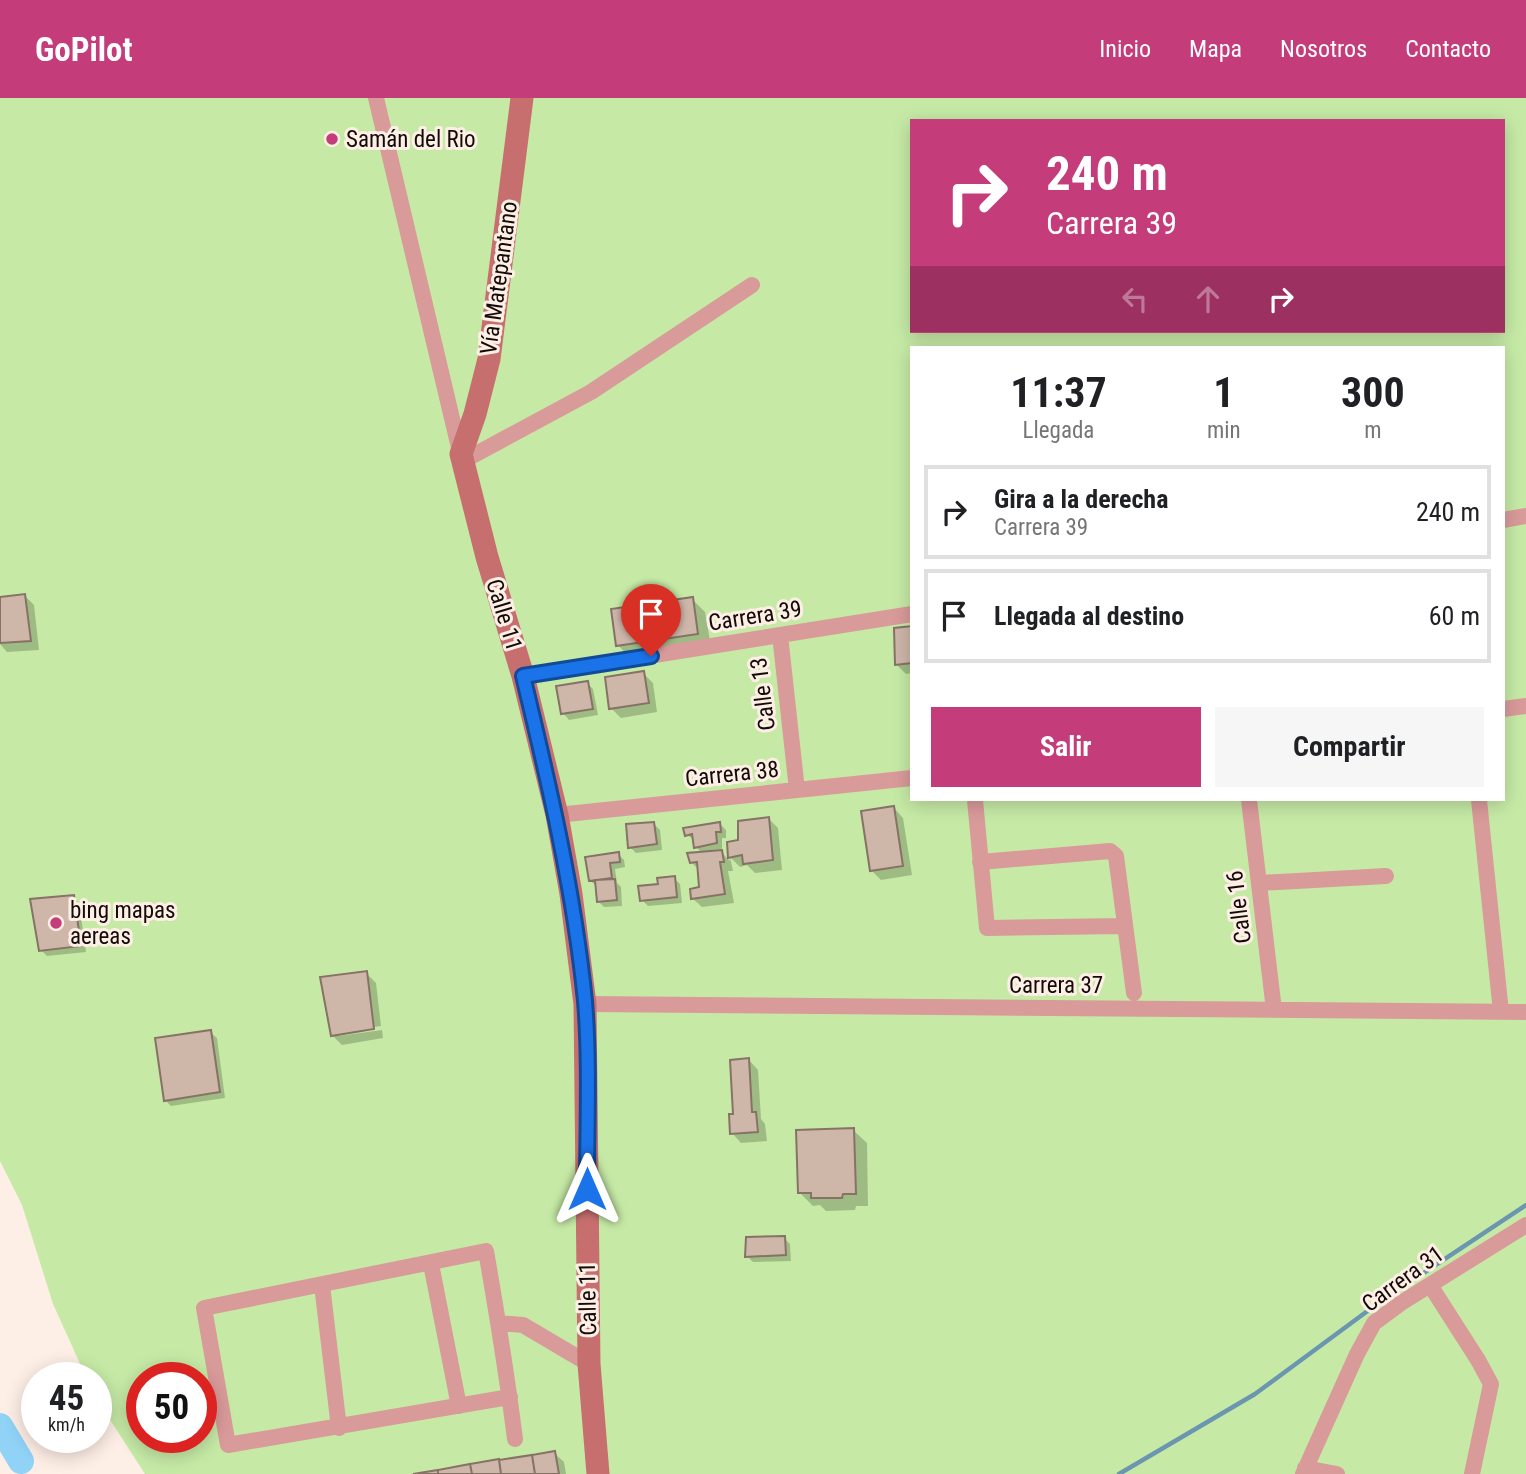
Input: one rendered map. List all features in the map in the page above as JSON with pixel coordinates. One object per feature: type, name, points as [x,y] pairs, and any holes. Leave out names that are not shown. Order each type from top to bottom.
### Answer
[{"type":"main road","name":"Vía Matepantano","points":[[462,458],[489,359],[522,98]]},
{"type":"main road","name":"Calle 11","points":[[462,458],[487,557],[523,676],[557,815],[571,894],[585,1004],[589,1364],[598,1474]]},
{"type":"street","name":"Calle 11","points":[[376,98],[462,458]]},
{"type":"street","points":[[462,458],[591,392],[752,285]]},
{"type":"street","points":[[1505,520],[1526,516]]},
{"type":"street","name":"Carrera 39","points":[[523,676],[910,614]]},
{"type":"street","name":"Calle 13","points":[[779,635],[797,790]]},
{"type":"street","points":[[1505,709],[1526,706]]},
{"type":"street","name":"Carrera 38","points":[[557,815],[910,778]]},
{"type":"street","points":[[975,801],[987,928],[1123,926]]},
{"type":"street","name":"Calle 16","points":[[1250,801],[1274,1010]]},
{"type":"street","points":[[1479,801],[1501,1012]]},
{"type":"street","points":[[980,862],[1110,851],[1115,856],[1134,993]]},
{"type":"street","points":[[1259,883],[1386,876]]},
{"type":"street","name":"Carrera 37","points":[[585,1004],[1526,1012]]},
{"type":"street","name":"Carrera 31","points":[[1304,1471],[1357,1354],[1374,1323],[1526,1225]]},
{"type":"street","points":[[510,1397],[228,1446],[204,1308],[486,1251],[499,1323],[510,1397],[515,1439]]},
{"type":"street","points":[[431,1264],[459,1406]]},
{"type":"street","points":[[323,1285],[340,1428]]},
{"type":"street","points":[[1430,1285],[1478,1360],[1490,1384],[1472,1474]]},
{"type":"street","points":[[499,1323],[523,1325],[589,1364]]},
{"type":"street","points":[[1304,1471],[1337,1474]]},
{"type":"green space","points":[[0,98],[1526,98],[1526,1474],[145,1474],[131,1453],[217,1453],[217,1362],[126,1362],[126,1445],[112,1423],[112,1362],[79,1362],[53,1304],[22,1205],[0,1161]]},
{"type":"building","points":[[25,594],[31,641],[0,643],[0,597]]},
{"type":"building","points":[[693,597],[698,634],[616,646],[611,609]]},
{"type":"building","points":[[910,626],[910,663],[895,665],[894,628]]},
{"type":"building","points":[[644,671],[649,703],[609,709],[605,677]]},
{"type":"building","points":[[588,681],[593,709],[561,714],[556,686]]},
{"type":"building","points":[[894,806],[903,866],[870,871],[861,811]]},
{"type":"building","points":[[769,817],[773,860],[743,864],[742,855],[728,858],[727,842],[738,840],[738,821]]},
{"type":"building","points":[[654,822],[657,844],[628,848],[626,824]]},
{"type":"building","points":[[720,822],[721,832],[716,832],[717,843],[694,848],[692,834],[685,836],[683,828]]},
{"type":"building","points":[[722,850],[724,862],[720,862],[725,894],[691,899],[690,889],[699,887],[697,862],[690,863],[687,853]]},
{"type":"building","points":[[619,852],[620,862],[610,863],[612,878],[589,881],[585,857]]},
{"type":"building","points":[[675,876],[677,897],[640,901],[638,886],[658,884],[657,878]]},
{"type":"building","points":[[615,879],[617,900],[597,902],[595,880]]},
{"type":"building","name":"bing mapas aereas","points":[[74,895],[81,946],[39,951],[30,899]]},
{"type":"building","points":[[367,971],[374,1029],[331,1036],[320,977]]},
{"type":"building","points":[[211,1030],[220,1092],[164,1101],[155,1038]]},
{"type":"building","points":[[749,1058],[752,1112],[756,1112],[758,1132],[730,1134],[729,1114],[733,1114],[730,1060]]},
{"type":"building","points":[[854,1128],[856,1194],[843,1194],[842,1198],[811,1198],[811,1193],[798,1193],[796,1130]]},
{"type":"building","points":[[785,1236],[786,1255],[745,1257],[746,1237]]},
{"type":"building","points":[[555,1451],[559,1474],[535,1474],[532,1455]]},
{"type":"building","points":[[532,1455],[535,1474],[501,1474],[499,1460]]},
{"type":"building","points":[[499,1459],[501,1474],[472,1474],[470,1464]]},
{"type":"building","points":[[470,1464],[472,1474],[438,1474],[438,1470]]},
{"type":"building","points":[[438,1470],[438,1474],[413,1474]]},
{"type":"waterway","points":[[1119,1474],[1255,1394],[1377,1304],[1526,1205]]},
{"type":"waterway","points":[[0,1426],[21,1461]]},
{"type":"place","name":"Samán del Rio","points":[[332,139]]},
{"type":"place","name":"bing mapas aereas","points":[[56,923]]},
{"type":"route","points":[[587,1189],[585,1004],[578,946],[557,815],[523,676],[651,656]]}]
